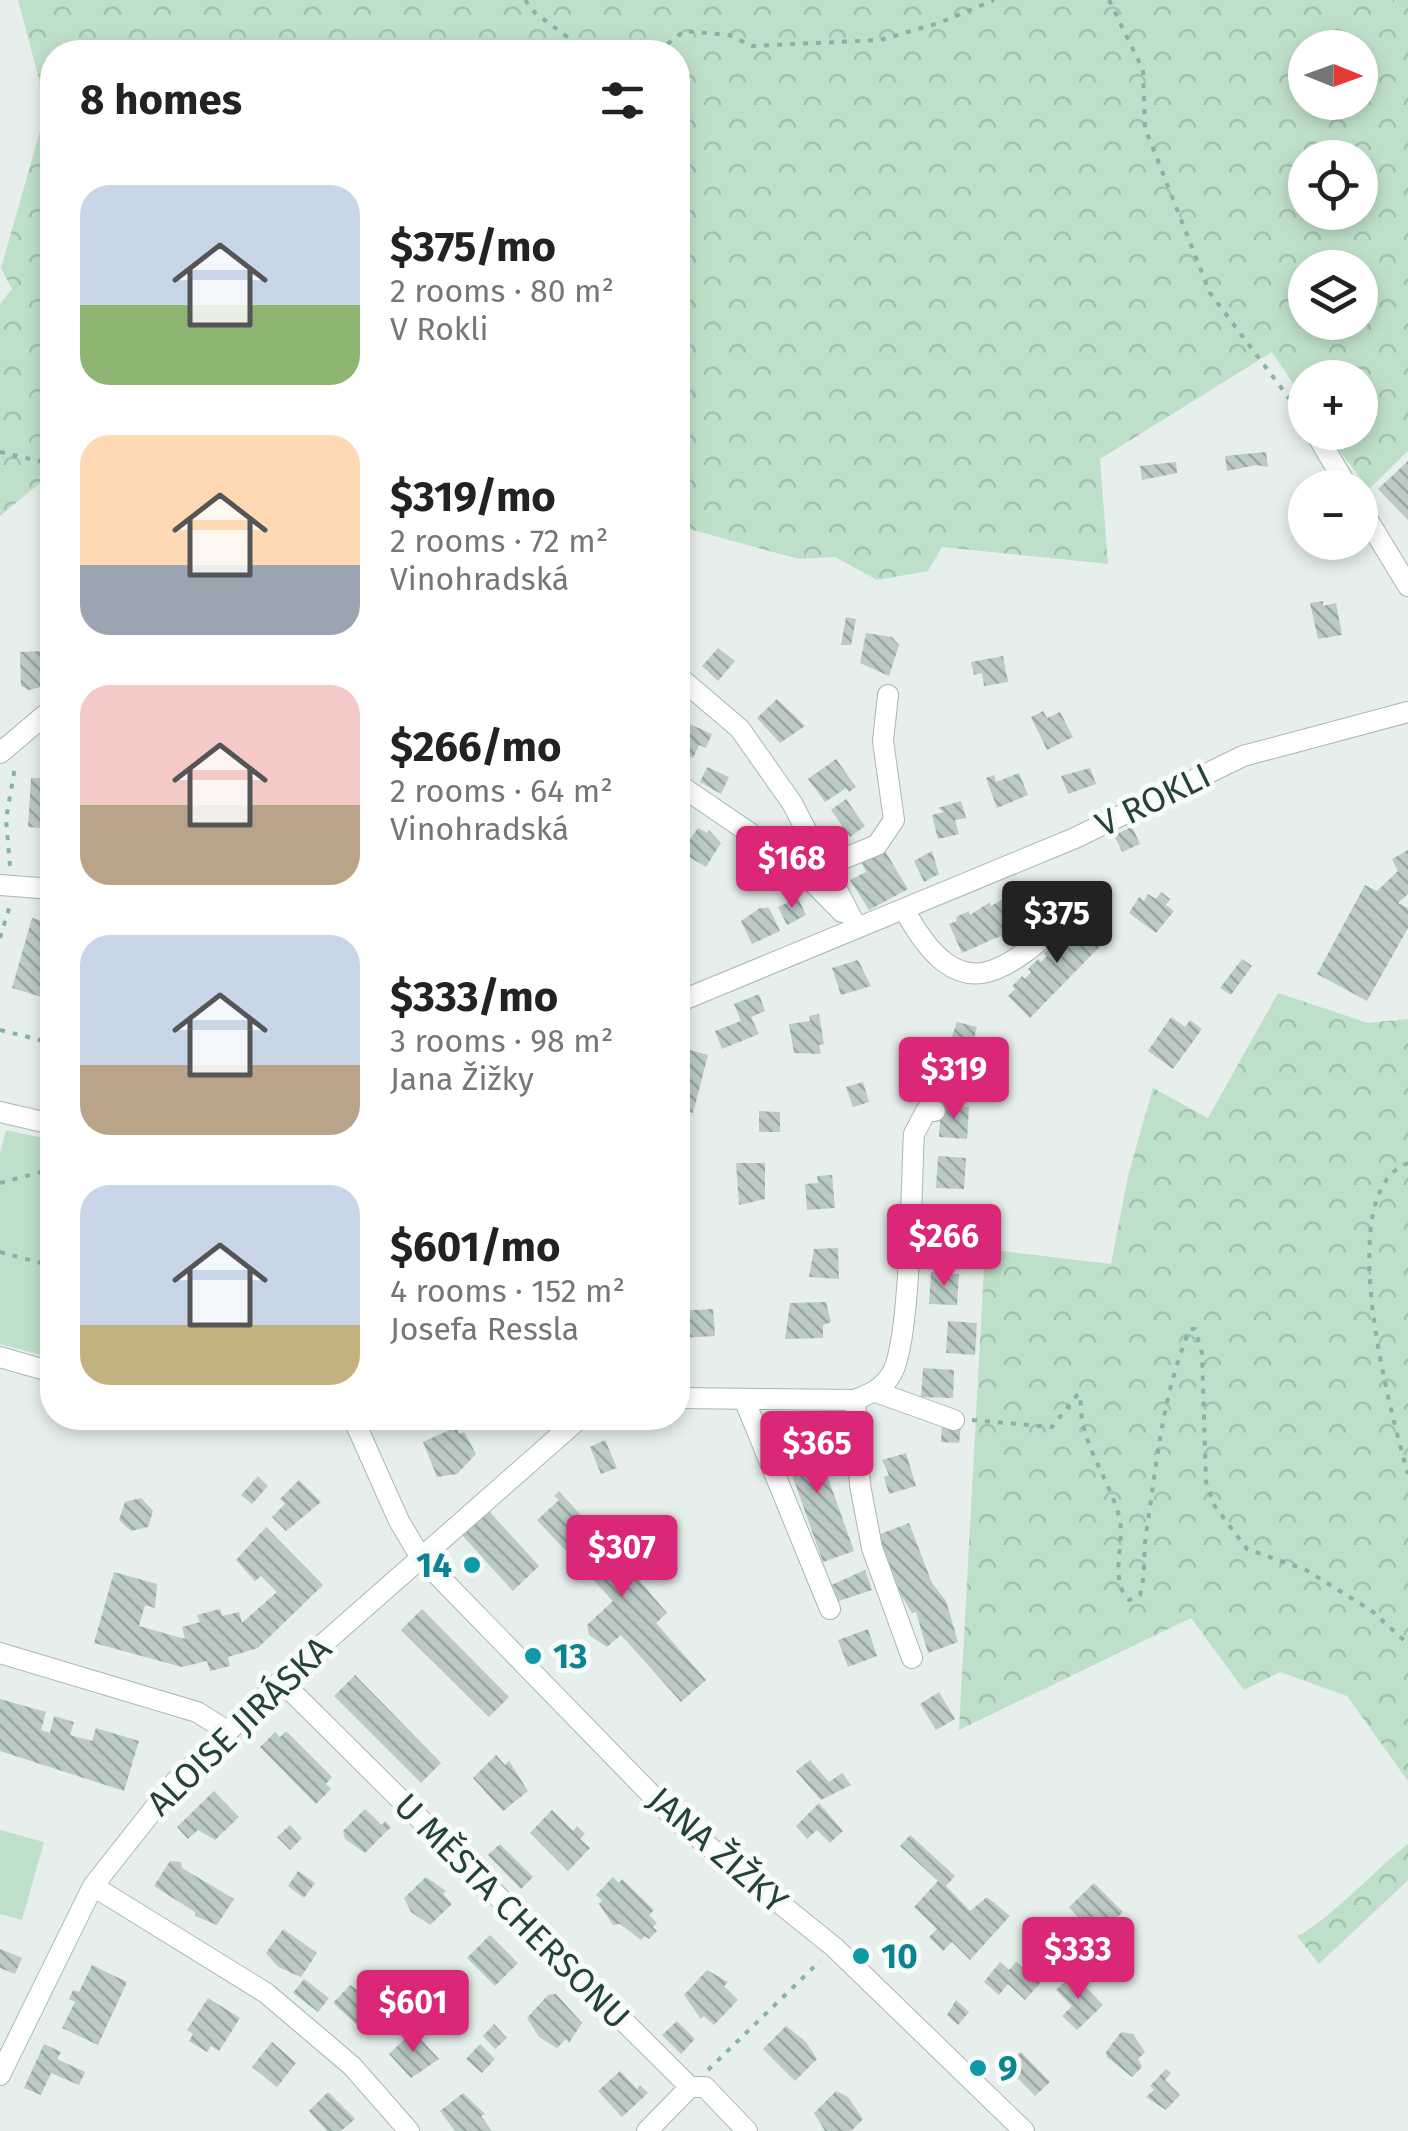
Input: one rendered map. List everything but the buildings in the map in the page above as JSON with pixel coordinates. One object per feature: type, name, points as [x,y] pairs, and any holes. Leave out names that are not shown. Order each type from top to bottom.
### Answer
[{"type":"street","points":[[1378,537],[1408,586]]},
{"type":"street","points":[[690,686],[740,729],[792,802],[857,928]]},
{"type":"street","points":[[825,866],[877,845],[894,820],[883,741],[888,695]]},
{"type":"street","name":"V ROKLI","points":[[690,997],[1075,838],[1242,756],[1408,712]]},
{"type":"street","points":[[9,758],[40,720]]},
{"type":"street","points":[[690,792],[794,863],[857,928]]},
{"type":"street","points":[[8,887],[40,888]]},
{"type":"street","points":[[904,909],[923,944],[950,965],[977,975],[1002,970],[1024,956],[1072,912]]},
{"type":"street","points":[[690,1398],[855,1400],[876,1392],[893,1372],[902,1336],[914,1134],[926,1112],[936,1111]]},
{"type":"street","points":[[0,1112],[40,1121]]},
{"type":"street","points":[[0,1356],[40,1368]]},
{"type":"street","points":[[876,1392],[954,1420]]},
{"type":"street","points":[[744,1399],[830,1609]]},
{"type":"street","points":[[855,1400],[860,1484],[872,1548],[912,1658]]},
{"type":"street","name":"JANA ŽIŽKY","points":[[358,1430],[399,1521],[422,1558],[676,1820],[834,1948],[1024,2131]]},
{"type":"street","name":"ALOISE JIRÁSKA","points":[[0,2075],[93,1886],[176,1781],[280,1681],[566,1430]]},
{"type":"street","points":[[0,1654],[197,1712],[226,1730]]},
{"type":"street","name":"U MĚSTA CHERSONU","points":[[280,1681],[690,2088],[704,2087],[746,2131]]},
{"type":"street","points":[[93,1886],[266,1993],[352,2066],[409,2131]]},
{"type":"street","points":[[647,2131],[690,2088]]},
{"type":"path","points":[[525,0],[535,13],[572,40]]},
{"type":"path","points":[[672,40],[684,31],[729,35],[752,46],[880,40],[939,23],[994,0]]},
{"type":"path","points":[[1109,0],[1143,70],[1145,128],[1210,293],[1288,396]]},
{"type":"path","points":[[0,452],[40,461]]},
{"type":"path","points":[[0,938],[8,887],[9,758]]},
{"type":"path","points":[[0,1030],[40,1040]]},
{"type":"path","points":[[1408,1163],[1392,1169],[1380,1185],[1368,1261],[1381,1378],[1408,1474]]},
{"type":"path","points":[[0,1183],[40,1172]]},
{"type":"path","points":[[0,1252],[40,1263]]},
{"type":"path","points":[[954,1420],[1052,1427],[1069,1400],[1078,1394],[1082,1397],[1080,1422],[1119,1516],[1119,1580],[1129,1600],[1140,1595],[1146,1576],[1160,1427],[1172,1376],[1190,1329],[1195,1328],[1202,1353],[1206,1482],[1214,1505],[1247,1548],[1306,1570],[1372,1611],[1408,1644]]},
{"type":"path","points":[[690,2088],[834,1948]]},
{"type":"green space","points":[[18,0],[1408,0],[1408,451],[1378,480],[1378,470],[1354,470],[1339,450],[1378,450],[1378,360],[1288,360],[1288,376],[1272,352],[1100,459],[1108,564],[942,547],[928,571],[877,580],[835,557],[799,559],[690,529],[690,40],[40,40],[40,83]]},
{"type":"green space","points":[[40,131],[40,483],[0,516],[0,304],[12,289],[1,268]]},
{"type":"green space","points":[[1278,993],[1368,1023],[1408,1019],[1408,1781],[1347,1696],[1280,1672],[1244,1690],[1191,1618],[959,1730],[985,1249],[1111,1264],[1128,1176],[1153,1088],[1208,1118]]},
{"type":"green space","points":[[6,1130],[40,1137],[40,1355],[0,1344],[0,1153]]},
{"type":"green space","points":[[0,1830],[44,1842],[22,1920],[0,1914]]},
{"type":"green space","points":[[1408,1844],[1408,1880],[1319,1964],[1297,1936],[1322,1920]]},
{"type":"place","name":"14","points":[[472,1565]]},
{"type":"place","name":"13","points":[[533,1656]]},
{"type":"place","name":"10","points":[[861,1956]]},
{"type":"place","name":"9","points":[[978,2068]]}]
